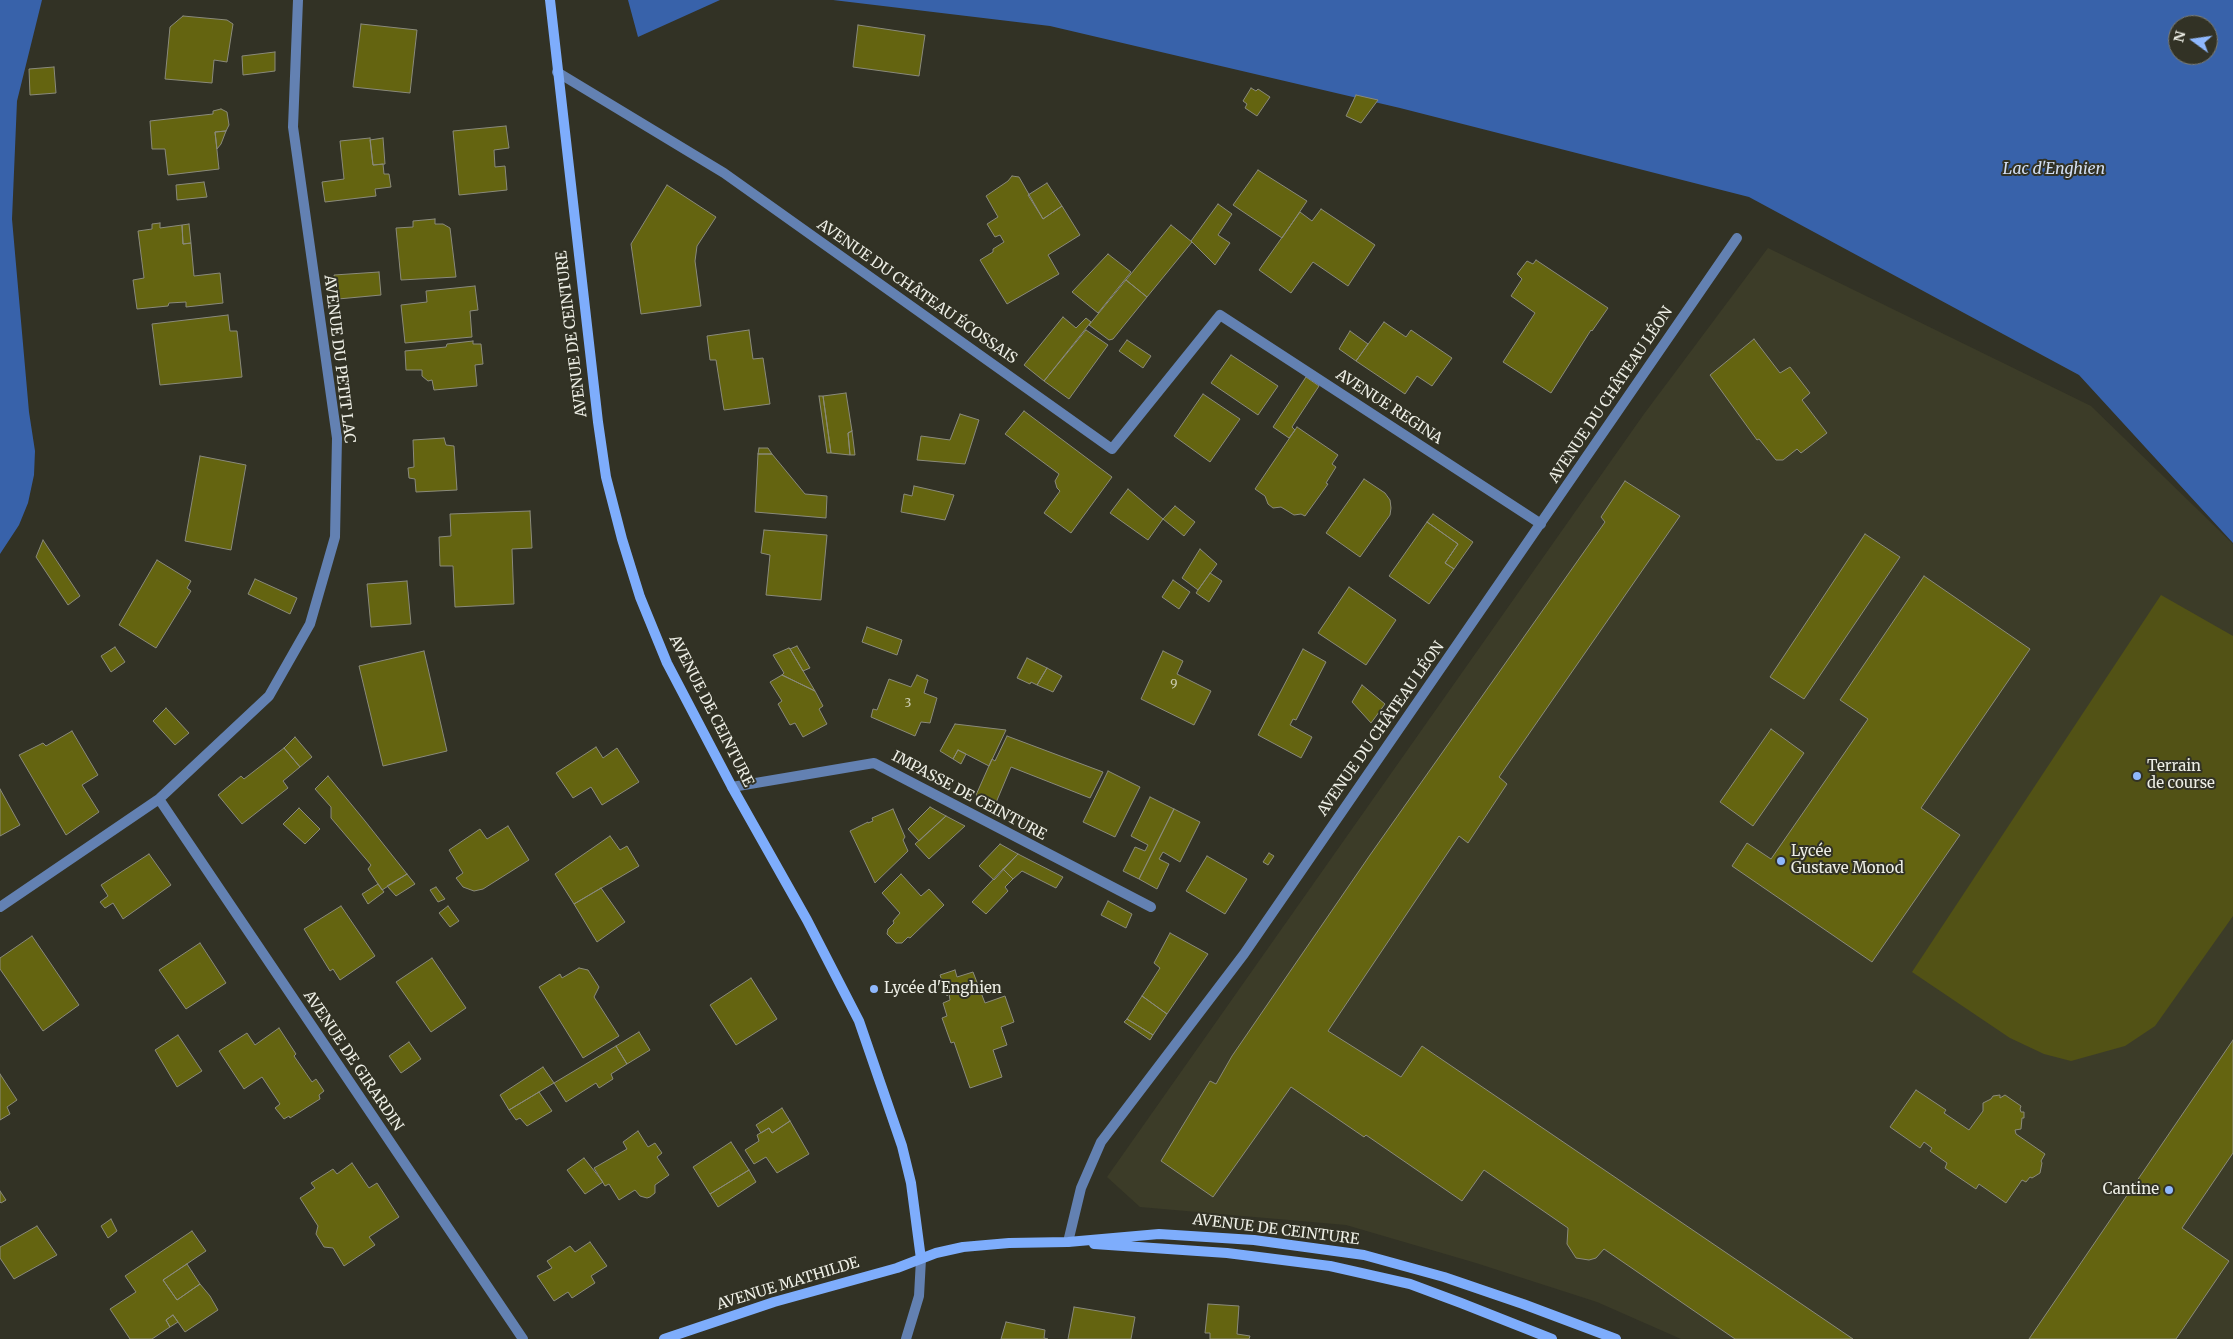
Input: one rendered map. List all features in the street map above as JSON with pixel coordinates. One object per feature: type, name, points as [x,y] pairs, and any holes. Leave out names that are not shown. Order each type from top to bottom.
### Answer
[{"type":"street","name":"AVENUE DU PETIT LAC","points":[[0,907],[159,800],[269,696],[310,624],[335,536],[337,438],[293,128],[298,0]]},
{"type":"street","name":"AVENUE DE CEINTURE","points":[[550,0],[598,422],[606,477],[622,539],[640,597],[667,663],[732,787],[807,920],[858,1022],[902,1146],[911,1183],[921,1259],[936,1253],[962,1247],[1008,1243],[1068,1242],[1160,1234],[1254,1240],[1356,1254],[1444,1277],[1616,1339]]},
{"type":"street","name":"AVENUE DU CHÂTEAU ÉCOSSAIS","points":[[557,72],[724,173],[1112,449],[1220,315]]},
{"type":"street","name":"AVENUE DU CHÂTEAU LÉON","points":[[1068,1242],[1081,1188],[1101,1142],[1244,954],[1737,238]]},
{"type":"street","name":"AVENUE REGINA","points":[[1220,315],[1541,524]]},
{"type":"street","name":"IMPASSE DE CEINTURE","points":[[732,787],[874,763],[1151,908]]},
{"type":"street","name":"AVENUE DE GIRARDIN","points":[[159,800],[523,1339]]},
{"type":"street","name":"AVENUE DE CEINTURE","points":[[1068,1242],[1159,1250],[1226,1253],[1330,1266],[1410,1284],[1461,1302],[1552,1339]]},
{"type":"street","name":"AVENUE MATHILDE","points":[[664,1339],[774,1302],[921,1259]]},
{"type":"street","points":[[906,1339],[919,1296],[921,1259]]},
{"type":"shaded area","name":"Lycée Gustave Monod","points":[[1768,248],[2091,406],[2233,544],[2233,1339],[1681,1339],[1597,1302],[1476,1263],[1346,1225],[1140,1207],[1107,1177],[1644,414]]},
{"type":"shaded area","name":"Terrain de course","points":[[2161,595],[2233,636],[2233,916],[2155,1026],[2125,1046],[2071,1061],[2044,1054],[2010,1038],[1912,972]]},
{"type":"water","points":[[0,0],[42,0],[17,101],[12,219],[29,412],[35,451],[34,475],[28,503],[19,525],[0,554]]},
{"type":"water","points":[[628,0],[720,0],[638,37]]},
{"type":"water","name":"Lac d'Enghien","points":[[833,0],[2233,0],[2233,543],[2079,375],[1749,197],[1400,108],[1050,26]]},
{"type":"building","points":[[183,16],[227,20],[233,24],[227,62],[214,60],[212,83],[165,79],[170,27]]},
{"type":"building","points":[[361,24],[417,30],[410,93],[353,87]]},
{"type":"building","points":[[858,25],[925,35],[919,76],[853,67]]},
{"type":"building","points":[[275,52],[275,71],[243,75],[242,56]]},
{"type":"building","points":[[54,67],[56,93],[30,95],[29,69]]},
{"type":"building","points":[[1251,88],[1256,91],[1258,89],[1270,97],[1257,116],[1245,108],[1247,104],[1243,101]]},
{"type":"building","points":[[1356,95],[1378,100],[1361,123],[1346,116]]},
{"type":"building","points":[[221,109],[227,112],[229,125],[226,131],[215,132],[219,169],[168,175],[165,149],[152,149],[150,121],[213,114],[213,111]]},
{"type":"building","points":[[506,126],[509,148],[494,150],[495,167],[505,166],[507,190],[459,195],[453,131]]},
{"type":"building","points":[[226,131],[221,144],[217,149],[215,132]]},
{"type":"building","points":[[370,138],[373,165],[383,164],[384,174],[389,174],[391,187],[375,189],[376,196],[325,202],[322,182],[344,179],[340,141]]},
{"type":"building","points":[[383,138],[385,164],[373,165],[370,140]]},
{"type":"building","points":[[1258,170],[1307,201],[1282,238],[1233,205]]},
{"type":"building","points":[[1012,176],[1019,177],[1043,219],[1062,206],[1080,235],[1048,255],[1059,274],[1007,304],[980,260],[1004,242],[1000,235],[995,237],[987,224],[998,217],[986,196],[1008,181]]},
{"type":"building","points":[[204,182],[207,197],[177,200],[176,185]]},
{"type":"building","points":[[1047,183],[1062,206],[1043,219],[1028,195]]},
{"type":"building","points":[[667,185],[716,217],[697,246],[695,261],[701,306],[641,314],[631,244]]},
{"type":"building","points":[[1218,204],[1232,214],[1218,235],[1230,243],[1215,265],[1191,241]]},
{"type":"building","points":[[1321,209],[1375,245],[1348,286],[1313,262],[1291,293],[1259,270],[1300,212],[1312,221]]},
{"type":"building","points":[[435,219],[435,224],[443,224],[450,228],[456,277],[401,280],[396,228],[413,227],[413,221]]},
{"type":"building","points":[[160,223],[160,228],[182,225],[183,244],[191,243],[194,276],[220,273],[223,303],[186,307],[186,302],[169,303],[168,306],[137,309],[133,280],[144,278],[138,231],[152,229],[152,224]]},
{"type":"building","points":[[189,224],[191,243],[183,244],[182,225]]},
{"type":"building","points":[[1171,225],[1192,242],[1147,297],[1126,280]]},
{"type":"building","points":[[1108,254],[1131,272],[1098,313],[1072,292]]},
{"type":"building","points":[[1536,260],[1608,308],[1591,330],[1551,393],[1503,362],[1535,313],[1511,296],[1522,279],[1517,274],[1527,261],[1533,264]]},
{"type":"building","points":[[379,272],[381,295],[338,299],[334,275]]},
{"type":"building","points":[[1126,280],[1147,297],[1113,339],[1109,340],[1089,325]]},
{"type":"building","points":[[475,286],[478,310],[470,311],[472,337],[405,343],[401,305],[427,302],[426,291]]},
{"type":"building","points":[[228,315],[230,331],[237,331],[242,377],[160,385],[152,324]]},
{"type":"building","points":[[1063,317],[1076,328],[1086,318],[1091,322],[1044,381],[1024,365]]},
{"type":"building","points":[[1384,322],[1406,337],[1411,330],[1452,358],[1432,386],[1417,376],[1405,394],[1356,361]]},
{"type":"building","points":[[749,330],[753,359],[763,358],[770,404],[724,410],[716,360],[710,360],[707,336]]},
{"type":"building","points":[[1086,330],[1108,345],[1069,399],[1044,381]]},
{"type":"building","points":[[1350,331],[1368,344],[1356,361],[1339,349]]},
{"type":"building","points":[[1754,339],[1780,373],[1790,367],[1810,393],[1802,400],[1827,433],[1801,453],[1797,449],[1783,460],[1776,460],[1759,439],[1757,440],[1710,375]]},
{"type":"building","points":[[1127,340],[1151,356],[1143,368],[1119,351]]},
{"type":"building","points":[[473,341],[473,344],[481,344],[483,364],[475,365],[477,386],[434,390],[432,380],[428,381],[422,376],[422,370],[406,370],[405,351],[446,347],[447,344]]},
{"type":"building","points":[[1231,355],[1278,386],[1258,415],[1211,383]]},
{"type":"building","points":[[1306,377],[1319,386],[1292,427],[1295,430],[1289,438],[1273,427]]},
{"type":"building","points":[[846,393],[852,431],[848,433],[850,455],[831,453],[823,396]]},
{"type":"building","points":[[1203,394],[1240,419],[1210,462],[1174,436]]},
{"type":"building","points":[[819,396],[823,396],[831,453],[827,453]]},
{"type":"building","points":[[1024,411],[1112,477],[1071,533],[1044,513],[1060,491],[1055,481],[1059,474],[1005,434]]},
{"type":"building","points":[[960,414],[979,420],[965,464],[917,460],[921,436],[950,440]]},
{"type":"building","points":[[1297,427],[1338,455],[1332,464],[1336,467],[1326,483],[1328,484],[1305,516],[1301,514],[1294,515],[1281,507],[1273,508],[1268,504],[1265,496],[1255,489]]},
{"type":"building","points":[[852,431],[855,455],[850,455],[848,433]]},
{"type":"building","points":[[444,438],[446,445],[454,446],[457,490],[416,492],[415,479],[409,478],[408,468],[414,467],[413,440]]},
{"type":"building","points":[[759,448],[768,448],[772,454],[758,454]]},
{"type":"building","points":[[758,454],[772,454],[805,494],[827,496],[826,518],[755,512]]},
{"type":"building","points":[[200,456],[246,465],[231,550],[185,541]]},
{"type":"building","points":[[1364,479],[1385,493],[1390,500],[1391,508],[1390,515],[1360,557],[1326,533]]},
{"type":"building","points":[[1625,481],[1680,516],[1499,777],[1507,784],[1468,843],[1459,836],[1328,1031],[1401,1077],[1422,1046],[1853,1339],[1735,1339],[1604,1249],[1596,1258],[1589,1260],[1576,1258],[1567,1244],[1568,1228],[1484,1170],[1462,1201],[1366,1135],[1364,1137],[1291,1087],[1213,1197],[1161,1161],[1210,1081],[1216,1084],[1232,1056],[1370,855],[1605,522],[1601,517]]},
{"type":"building","points":[[914,486],[954,495],[945,520],[901,512],[904,494],[912,496]]},
{"type":"building","points":[[1128,489],[1163,519],[1148,540],[1110,513]]},
{"type":"building","points":[[1175,506],[1195,522],[1184,536],[1163,519]]},
{"type":"building","points":[[530,511],[532,548],[512,549],[514,604],[455,607],[453,566],[440,566],[439,537],[451,536],[450,514]]},
{"type":"building","points":[[1433,514],[1473,542],[1454,569],[1445,563],[1458,544],[1427,522]]},
{"type":"building","points":[[1427,522],[1458,544],[1445,563],[1454,569],[1429,604],[1389,576]]},
{"type":"building","points":[[764,530],[827,535],[821,600],[766,595],[770,555],[761,553]]},
{"type":"building","points":[[1865,534],[1900,557],[1804,699],[1770,677]]},
{"type":"building","points":[[43,540],[80,596],[68,605],[36,557]]},
{"type":"building","points":[[1200,549],[1217,564],[1198,590],[1182,578]]},
{"type":"building","points":[[157,560],[191,581],[187,588],[191,591],[156,648],[119,625]]},
{"type":"building","points":[[1210,573],[1222,581],[1209,602],[1196,593]]},
{"type":"building","points":[[1924,576],[2030,649],[1921,808],[1960,835],[1872,962],[1732,866],[1747,843],[1771,859],[1868,719],[1840,700]]},
{"type":"building","points":[[255,579],[297,598],[290,614],[248,594]]},
{"type":"building","points":[[1173,580],[1190,592],[1179,609],[1162,597]]},
{"type":"building","points":[[407,581],[411,624],[371,627],[367,584]]},
{"type":"building","points":[[1349,587],[1396,620],[1366,665],[1318,633]]},
{"type":"building","points":[[867,627],[902,640],[897,655],[862,642]]},
{"type":"building","points":[[797,646],[810,668],[803,671],[790,649]]},
{"type":"building","points":[[115,647],[125,662],[111,672],[101,656]]},
{"type":"building","points":[[789,648],[815,691],[782,675],[784,673],[773,655]]},
{"type":"building","points":[[1303,649],[1326,662],[1296,720],[1293,719],[1290,725],[1312,737],[1301,758],[1258,735]]},
{"type":"building","points":[[424,651],[447,751],[383,766],[359,666]]},
{"type":"building","points":[[1163,651],[1183,661],[1177,674],[1211,691],[1194,725],[1141,699]]},
{"type":"building","points":[[1027,658],[1047,668],[1037,685],[1017,678]]},
{"type":"building","points":[[1047,668],[1062,676],[1053,692],[1037,685]]},
{"type":"building","points":[[782,675],[815,691],[823,706],[819,709],[827,724],[803,737],[795,723],[790,725],[778,704],[782,701],[770,682]]},
{"type":"building","points":[[917,675],[928,680],[924,693],[937,698],[930,723],[921,722],[915,736],[871,717],[873,709],[877,710],[889,679],[911,687]]},
{"type":"building","points":[[1362,685],[1385,704],[1371,723],[1352,702]]},
{"type":"building","points":[[166,708],[189,733],[175,745],[153,721]]},
{"type":"building","points":[[955,724],[1006,730],[989,766],[958,750],[953,759],[940,751]]},
{"type":"building","points":[[1771,729],[1804,753],[1753,826],[1720,802]]},
{"type":"building","points":[[72,731],[98,775],[82,785],[99,812],[66,835],[19,755],[43,743],[46,746]]},
{"type":"building","points":[[1007,736],[1103,772],[1090,798],[1011,767],[995,805],[976,795],[992,759],[995,761]]},
{"type":"building","points":[[295,737],[312,757],[300,767],[284,748]]},
{"type":"building","points":[[596,747],[603,758],[617,748],[639,782],[602,805],[591,787],[573,798],[556,773]]},
{"type":"building","points":[[284,748],[300,767],[283,781],[288,788],[242,824],[218,795],[241,776],[244,779]]},
{"type":"building","points":[[958,750],[966,754],[961,764],[953,759]]},
{"type":"building","points":[[1108,771],[1140,787],[1115,837],[1083,822]]},
{"type":"building","points":[[328,776],[407,874],[382,890],[368,869],[371,865],[331,818],[331,807],[315,789]]},
{"type":"building","points":[[0,789],[20,825],[0,836]]},
{"type":"building","points":[[1150,797],[1174,809],[1139,879],[1123,871],[1135,847],[1145,851],[1148,845],[1131,836]]},
{"type":"building","points":[[930,807],[946,816],[919,841],[908,829]]},
{"type":"building","points":[[299,808],[320,829],[305,844],[283,824]]},
{"type":"building","points":[[893,809],[905,837],[903,840],[908,851],[875,883],[850,831],[873,821],[872,818]]},
{"type":"building","points":[[1174,809],[1200,822],[1180,862],[1163,852],[1159,859],[1169,864],[1157,889],[1139,879]]},
{"type":"building","points":[[946,816],[965,826],[929,859],[915,844]]},
{"type":"building","points":[[508,826],[529,860],[483,889],[474,891],[463,887],[456,878],[463,873],[449,850],[480,829],[487,839]]},
{"type":"building","points":[[610,836],[620,850],[627,846],[639,866],[574,904],[555,874]]},
{"type":"building","points":[[1000,844],[1018,854],[994,880],[979,866]]},
{"type":"building","points":[[1269,853],[1274,856],[1268,865],[1263,862]]},
{"type":"building","points":[[149,854],[171,885],[123,919],[113,903],[105,908],[100,902],[108,896],[101,885]]},
{"type":"building","points":[[1018,854],[1063,877],[1056,888],[1022,871],[1013,879],[1003,869]]},
{"type":"building","points":[[1207,856],[1247,879],[1225,914],[1186,891]]},
{"type":"building","points":[[1003,869],[1013,879],[1005,887],[1008,891],[986,914],[972,902]]},
{"type":"building","points":[[407,874],[415,884],[396,896],[387,886]]},
{"type":"building","points":[[901,874],[921,896],[929,889],[944,905],[910,938],[908,937],[902,943],[896,943],[887,934],[888,929],[900,913],[882,893]]},
{"type":"building","points":[[378,884],[384,892],[368,904],[362,894]]},
{"type":"building","points":[[436,887],[445,899],[438,902],[430,890]]},
{"type":"building","points":[[601,888],[625,922],[597,942],[574,904]]},
{"type":"building","points":[[1108,901],[1132,914],[1126,928],[1101,915]]},
{"type":"building","points":[[341,906],[375,956],[340,980],[333,969],[330,971],[304,929]]},
{"type":"building","points":[[448,906],[459,921],[450,927],[439,913]]},
{"type":"building","points":[[1170,933],[1208,954],[1167,1014],[1142,996],[1160,968],[1154,963]]},
{"type":"building","points":[[32,936],[79,1005],[43,1031],[0,969],[0,958]]},
{"type":"building","points":[[200,943],[226,983],[186,1009],[159,970]]},
{"type":"building","points":[[432,958],[466,1008],[431,1032],[396,982]]},
{"type":"building","points":[[579,968],[588,970],[599,987],[594,997],[619,1036],[583,1058],[539,987],[560,974],[562,978]]},
{"type":"building","points":[[955,970],[957,977],[973,972],[985,1003],[1005,996],[1014,1022],[1001,1027],[1007,1045],[993,1050],[1002,1077],[970,1088],[954,1042],[951,1043],[942,1018],[947,1016],[943,1003],[950,1000],[940,975]]},
{"type":"building","points":[[751,978],[777,1019],[736,1045],[710,1005]]},
{"type":"building","points":[[1142,996],[1167,1014],[1153,1035],[1127,1019]]},
{"type":"building","points":[[1127,1019],[1153,1035],[1150,1040],[1124,1022]]},
{"type":"building","points":[[279,1028],[296,1054],[294,1056],[312,1082],[316,1079],[324,1091],[319,1095],[320,1099],[290,1118],[289,1116],[284,1119],[275,1108],[280,1104],[262,1077],[244,1089],[219,1051],[247,1033],[255,1045]]},
{"type":"building","points":[[639,1032],[650,1050],[627,1064],[616,1046]]},
{"type":"building","points":[[178,1035],[202,1071],[177,1087],[155,1050]]},
{"type":"building","name":"Cantine","points":[[2233,1040],[2233,1153],[2182,1228],[2229,1261],[2176,1339],[2029,1339]]},
{"type":"building","points":[[409,1042],[421,1059],[401,1073],[389,1056]]},
{"type":"building","points":[[616,1046],[627,1064],[611,1074],[613,1079],[599,1088],[596,1083],[566,1102],[554,1083]]},
{"type":"building","points":[[543,1067],[554,1083],[509,1110],[500,1095]]},
{"type":"building","points":[[0,1074],[17,1100],[7,1107],[10,1114],[0,1120]]},
{"type":"building","points":[[1916,1090],[1946,1110],[1944,1113],[1969,1130],[1983,1111],[1983,1103],[1993,1096],[2000,1095],[2000,1098],[2005,1095],[2021,1106],[2021,1112],[2024,1112],[2021,1129],[2015,1130],[2016,1134],[2045,1154],[2041,1161],[2040,1173],[2032,1178],[2030,1177],[2026,1182],[2022,1180],[2006,1203],[1979,1184],[1976,1189],[1945,1168],[1947,1163],[1930,1151],[1932,1148],[1924,1142],[1920,1148],[1890,1127]]},
{"type":"building","points":[[539,1092],[552,1111],[527,1126],[520,1118],[516,1120],[509,1110]]},
{"type":"building","points":[[782,1108],[790,1121],[772,1133],[769,1128],[761,1133],[756,1125]]},
{"type":"building","points":[[790,1121],[809,1154],[777,1173],[766,1157],[754,1164],[745,1150],[759,1141],[757,1135],[769,1128],[772,1133]]},
{"type":"building","points":[[638,1131],[648,1147],[655,1143],[662,1153],[657,1157],[669,1175],[655,1185],[655,1193],[650,1197],[640,1196],[635,1190],[619,1200],[609,1184],[605,1186],[594,1168],[627,1149],[623,1142]]},
{"type":"building","points":[[731,1142],[749,1170],[710,1194],[693,1167]]},
{"type":"building","points":[[584,1158],[603,1182],[585,1194],[567,1170]]},
{"type":"building","points":[[352,1163],[369,1188],[377,1183],[399,1217],[369,1237],[375,1245],[344,1266],[333,1248],[324,1247],[316,1234],[318,1226],[300,1198],[315,1188],[311,1183],[333,1169],[337,1174]]},
{"type":"building","points":[[749,1170],[756,1182],[718,1207],[710,1194]]},
{"type":"building","points":[[0,1191],[6,1200],[1,1203],[0,1202]]},
{"type":"building","points":[[111,1219],[117,1231],[108,1238],[101,1226]]},
{"type":"building","points":[[37,1226],[57,1255],[14,1279],[0,1258],[0,1247]]},
{"type":"building","points":[[192,1231],[206,1251],[163,1280],[177,1300],[200,1284],[218,1310],[185,1332],[173,1315],[166,1320],[170,1327],[152,1339],[130,1339],[110,1309],[136,1292],[125,1276]]},
{"type":"building","points":[[590,1242],[607,1266],[591,1276],[595,1283],[572,1298],[568,1292],[554,1301],[537,1276],[552,1268],[547,1261],[570,1246],[575,1252]]},
{"type":"building","points":[[187,1264],[200,1284],[177,1300],[163,1280]]},
{"type":"building","points":[[1208,1304],[1239,1306],[1237,1334],[1250,1336],[1249,1339],[1210,1339],[1210,1333],[1205,1333]]},
{"type":"building","points":[[1074,1307],[1135,1317],[1131,1339],[1068,1339]]},
{"type":"building","points":[[173,1315],[178,1322],[170,1327],[166,1320]]},
{"type":"building","points":[[1006,1322],[1045,1330],[1044,1338],[1048,1339],[1001,1339]]},
{"type":"place","name":"Terrain de course","points":[[2137,776]]},
{"type":"place","name":"Lycée Gustave Monod","points":[[1781,861]]},
{"type":"place","name":"Lycée d'Enghien","points":[[874,989]]},
{"type":"place","name":"Cantine","points":[[2169,1190]]}]
